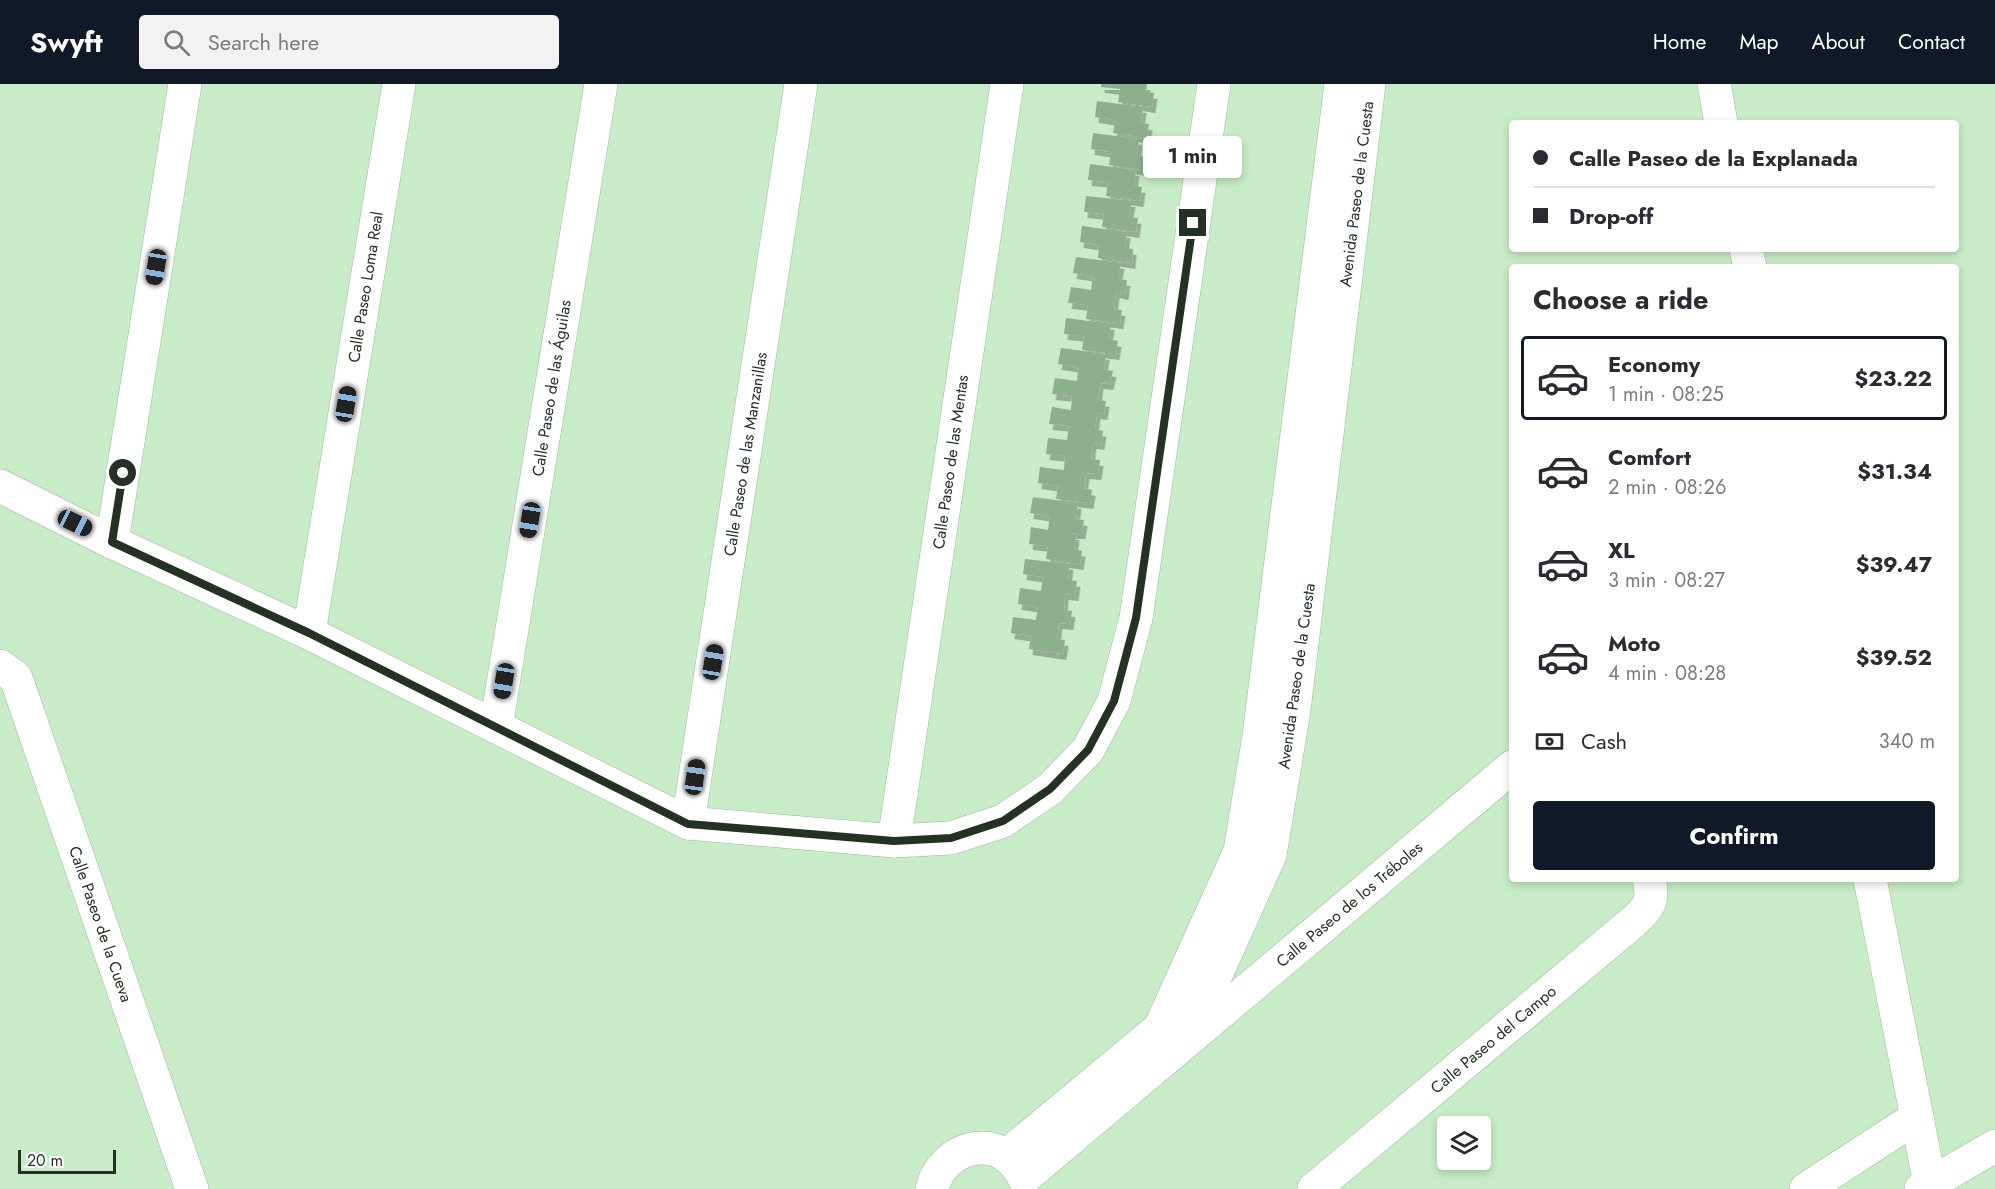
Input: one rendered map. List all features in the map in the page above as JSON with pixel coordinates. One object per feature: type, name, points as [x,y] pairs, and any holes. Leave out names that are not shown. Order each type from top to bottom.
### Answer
[{"type":"street","points":[[112,542],[185,84]]},
{"type":"street","name":"Calle Paseo Loma Real","points":[[309,633],[399,84]]},
{"type":"street","name":"Calle Paseo de las Águilas","points":[[496,727],[600,84]]},
{"type":"street","name":"Calle Paseo de las Manzanillas","points":[[688,824],[801,84]]},
{"type":"street","name":"Calle Paseo de las Mentas","points":[[894,841],[1007,84]]},
{"type":"street","points":[[0,486],[112,542],[309,633],[688,824],[894,841],[951,838],[1003,821],[1050,789],[1088,750],[1114,701],[1136,618],[1214,84]]},
{"type":"street","name":"Avenida Paseo de la Cuesta","points":[[1019,1174],[1160,1028],[1240,851],[1259,736],[1341,84]]},
{"type":"street","name":"Avenida Paseo de la Cuesta","points":[[1019,1174],[1186,1041],[1270,855],[1294,710],[1369,84]]},
{"type":"street","points":[[1714,84],[1720,120]]},
{"type":"street","name":"Calle Paseo de la Cueva","points":[[0,666],[16,678],[192,1189]]},
{"type":"street","name":"Calle Paseo de los Tréboles","points":[[1186,1041],[1509,770]]},
{"type":"street","name":"Calle Paseo del Campo","points":[[1314,1189],[1645,911],[1652,900],[1649,882]]},
{"type":"street","points":[[1871,882],[1917,1117],[1926,1186],[1995,1146]]},
{"type":"street","points":[[1806,1189],[1917,1117]]},
{"type":"street","points":[[932,1189],[934,1178],[942,1166],[965,1150],[979,1148],[993,1150],[1019,1174]]},
{"type":"building","points":[[1101,84],[1147,84],[1146,92],[1154,93],[1152,107],[1118,102],[1120,89],[1101,87]]},
{"type":"building","points":[[1097,101],[1143,107],[1141,123],[1149,124],[1147,138],[1113,133],[1115,120],[1095,117]]},
{"type":"building","points":[[1093,133],[1139,139],[1137,155],[1145,157],[1143,170],[1109,165],[1111,152],[1091,149]]},
{"type":"building","points":[[1090,164],[1136,170],[1134,186],[1142,187],[1140,201],[1106,196],[1108,182],[1088,180]]},
{"type":"building","points":[[1086,196],[1132,201],[1129,217],[1138,218],[1136,232],[1102,227],[1104,214],[1084,212]]},
{"type":"building","points":[[1082,226],[1127,232],[1125,248],[1133,249],[1132,263],[1098,258],[1099,245],[1080,242]]},
{"type":"building","points":[[1076,257],[1121,263],[1118,279],[1127,280],[1125,294],[1116,292],[1114,309],[1122,310],[1120,323],[1086,319],[1088,305],[1068,303],[1071,287],[1091,290],[1093,276],[1073,273]]},
{"type":"building","points":[[1066,318],[1111,324],[1109,339],[1118,341],[1116,354],[1082,350],[1084,336],[1064,334]]},
{"type":"building","points":[[1061,348],[1106,354],[1104,370],[1113,371],[1110,384],[1100,383],[1098,400],[1106,401],[1104,414],[1097,413],[1095,429],[1103,431],[1101,444],[1093,443],[1091,459],[1100,460],[1098,474],[1086,473],[1084,488],[1092,490],[1090,503],[1056,499],[1058,486],[1038,483],[1040,467],[1064,470],[1065,456],[1046,454],[1048,438],[1067,440],[1069,426],[1049,424],[1052,407],[1071,410],[1072,396],[1052,394],[1055,378],[1077,381],[1078,367],[1058,364]]},
{"type":"building","points":[[1033,497],[1078,503],[1076,519],[1084,520],[1082,533],[1068,533],[1076,534],[1074,549],[1082,551],[1080,564],[1046,559],[1048,546],[1029,544],[1031,527],[1048,530],[1050,516],[1030,513]]},
{"type":"building","points":[[1025,559],[1070,564],[1068,580],[1077,581],[1075,595],[1065,594],[1064,610],[1072,611],[1070,624],[1059,623],[1057,639],[1065,640],[1063,654],[1029,649],[1031,636],[1011,633],[1013,617],[1036,620],[1038,607],[1018,604],[1020,588],[1041,591],[1043,577],[1023,574]]},
{"type":"route","points":[[123,473],[112,542],[309,633],[688,824],[894,841],[951,838],[1003,821],[1050,789],[1088,750],[1114,701],[1136,618],[1193,223]]}]
